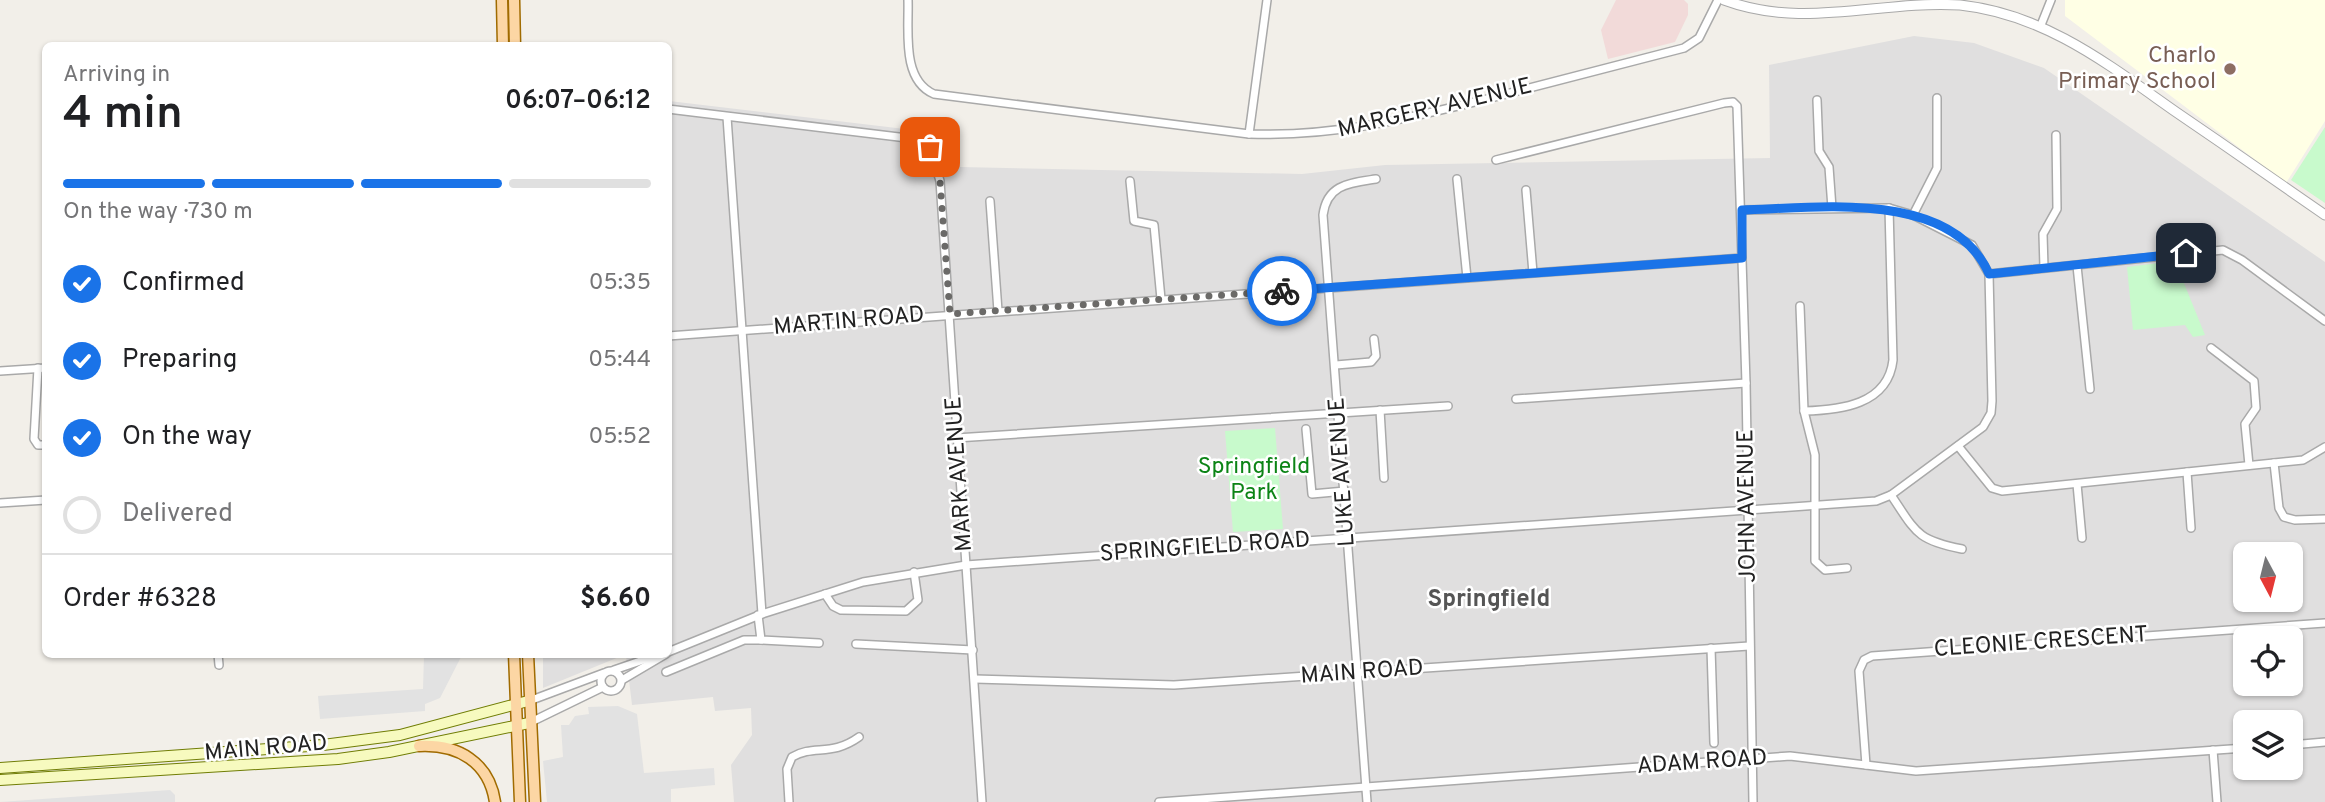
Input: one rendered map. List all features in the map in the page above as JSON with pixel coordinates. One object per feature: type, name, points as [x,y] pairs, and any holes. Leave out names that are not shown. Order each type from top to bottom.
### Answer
[{"type":"main road","points":[[502,0],[503,42]]},
{"type":"main road","points":[[514,0],[515,42]]},
{"type":"main road","points":[[514,658],[520,802]]},
{"type":"main road","points":[[528,658],[529,723],[535,802]]},
{"type":"main road","name":"MAIN ROAD","points":[[0,768],[323,745],[431,728],[528,701]]},
{"type":"main road","name":"MAIN ROAD","points":[[0,780],[352,758],[529,723]]},
{"type":"main road","points":[[419,746],[452,749],[471,758],[486,775],[495,802]]},
{"type":"street","name":"MARGERY AVENUE","points":[[908,0],[911,61],[917,84],[934,94],[1249,134],[1328,134],[1381,125],[1684,48],[1699,38],[1718,0]]},
{"type":"street","points":[[1249,134],[1267,0]]},
{"type":"street","points":[[1724,0],[1773,14],[1857,4],[1932,2],[1961,5],[2040,25],[2089,51],[2325,215]]},
{"type":"street","points":[[2040,25],[2051,0]]},
{"type":"street","points":[[1913,215],[1937,168],[1937,98]]},
{"type":"street","points":[[1817,100],[1819,151],[1829,167],[1832,208]]},
{"type":"street","name":"JOHN AVENUE","points":[[1496,160],[1733,102],[1737,109],[1746,383],[1753,802]]},
{"type":"street","points":[[672,110],[727,117],[761,640]]},
{"type":"street","name":"MARK AVENUE","points":[[727,117],[907,138],[930,147],[940,181],[982,802]]},
{"type":"street","points":[[2044,268],[2042,234],[2057,209],[2056,135]]},
{"type":"street","points":[[1457,178],[1467,278]]},
{"type":"street","name":"LUKE AVENUE","points":[[1367,802],[1323,215],[1328,195],[1344,184],[1376,179]]},
{"type":"street","points":[[1130,181],[1134,220],[1154,226],[1161,299]]},
{"type":"street","points":[[1526,190],[1534,273]]},
{"type":"street","points":[[990,201],[998,311]]},
{"type":"street","points":[[1804,411],[1854,406],[1884,385],[1892,371],[1889,208]]},
{"type":"street","points":[[1742,210],[1889,208],[1913,215],[1972,245],[1989,274],[1991,413],[1983,427],[1891,495],[1921,537],[1936,544],[1962,549]]},
{"type":"street","points":[[1989,274],[2222,250],[2242,260],[2325,321]]},
{"type":"street","name":"MARTIN ROAD","points":[[672,336],[1742,258]]},
{"type":"street","points":[[2077,266],[2090,389]]},
{"type":"street","points":[[1800,306],[1804,411],[1814,447],[1816,565],[1825,570],[1847,568]]},
{"type":"street","points":[[1336,365],[1371,362],[1376,356],[1374,339]]},
{"type":"street","points":[[2211,348],[2254,381],[2256,408],[2245,424],[2249,465]]},
{"type":"street","points":[[0,371],[42,368],[34,439],[38,445],[42,446]]},
{"type":"street","points":[[1516,399],[1746,383]]},
{"type":"street","points":[[37,394],[42,393]]},
{"type":"street","points":[[956,438],[1448,406]]},
{"type":"street","points":[[1380,410],[1384,478]]},
{"type":"street","points":[[1306,429],[1312,494],[1345,491]]},
{"type":"street","points":[[1958,446],[1992,488],[1998,491],[2274,463],[2308,458],[2325,447]]},
{"type":"street","points":[[2274,463],[2279,508],[2284,517],[2295,520],[2325,519]]},
{"type":"street","points":[[2187,472],[2191,528]]},
{"type":"street","points":[[2077,484],[2082,538]]},
{"type":"street","name":"SPRINGFIELD ROAD","points":[[672,651],[760,615],[863,582],[967,565],[1876,501],[1891,495]]},
{"type":"street","points":[[0,503],[42,500]]},
{"type":"street","points":[[825,594],[833,606],[841,610],[906,611],[918,600],[914,572]]},
{"type":"street","name":"CLEONIE CRESCENT","points":[[1866,765],[1859,671],[1862,663],[1872,656],[2325,622]]},
{"type":"street","points":[[666,672],[744,640],[819,643]]},
{"type":"street","points":[[856,644],[973,650]]},
{"type":"street","name":"MAIN ROAD","points":[[975,678],[1140,686],[1749,646]]},
{"type":"street","points":[[1711,648],[1714,743]]},
{"type":"street","points":[[218,658],[219,664]]},
{"type":"street","name":"SPRINGFIELD ROAD","points":[[613,670],[652,658]]},
{"type":"street","name":"SPRINGFIELD ROAD","points":[[622,680],[659,658]]},
{"type":"street","points":[[528,701],[613,670],[622,680],[615,690],[603,687],[529,723]]},
{"type":"street","points":[[603,687],[601,680],[604,673]]},
{"type":"street","points":[[789,802],[787,769],[792,757],[801,753],[839,749],[859,737]]},
{"type":"street","points":[[2303,744],[2325,742]]},
{"type":"street","name":"ADAM ROAD","points":[[1159,802],[1801,756],[1916,771],[2233,749]]},
{"type":"street","points":[[2213,750],[2217,802]]},
{"type":"shaded area","points":[[1616,0],[1684,0],[1688,4],[1688,15],[1675,42],[1608,59],[1601,30]]},
{"type":"shaded area","name":"Charlo Primary School","points":[[2065,0],[2325,0],[2325,121],[2286,183],[2065,16]]},
{"type":"shaded area","points":[[1914,36],[1974,43],[2044,68],[2325,262],[2325,802],[734,802],[731,765],[752,735],[751,708],[715,711],[713,697],[632,705],[626,658],[672,658],[672,101],[955,135],[960,167],[1302,174],[1385,165],[1770,158],[1769,65]]},
{"type":"shaded area","points":[[424,658],[460,658],[440,698],[425,704],[425,711],[320,719],[318,696],[423,689]]},
{"type":"shaded area","points":[[543,658],[617,658],[543,688]]},
{"type":"shaded area","points":[[618,706],[637,714],[644,773],[714,768],[715,785],[671,789],[671,802],[547,802],[543,761],[563,757],[561,725],[569,725],[575,716],[589,714],[588,707]]},
{"type":"shaded area","points":[[170,790],[175,795],[175,802],[0,802]]},
{"type":"green space","points":[[2325,127],[2325,203],[2291,180]]},
{"type":"green space","points":[[2175,261],[2205,335],[2193,337],[2185,325],[2133,330],[2127,267]]},
{"type":"green space","name":"Springfield Park","points":[[1275,428],[1283,529],[1233,532],[1225,431]]},
{"type":"way so far","points":[[930,147],[940,181],[950,314],[1282,291]]},
{"type":"place","name":"Charlo Primary School","points":[[2230,69]]},
{"type":"district","name":"Springfield","points":[[1489,600]]},
{"type":"route","points":[[1282,291],[1742,258],[1742,210],[1889,208],[1913,215],[1959,236],[1979,252],[1989,274],[2186,253]]}]
